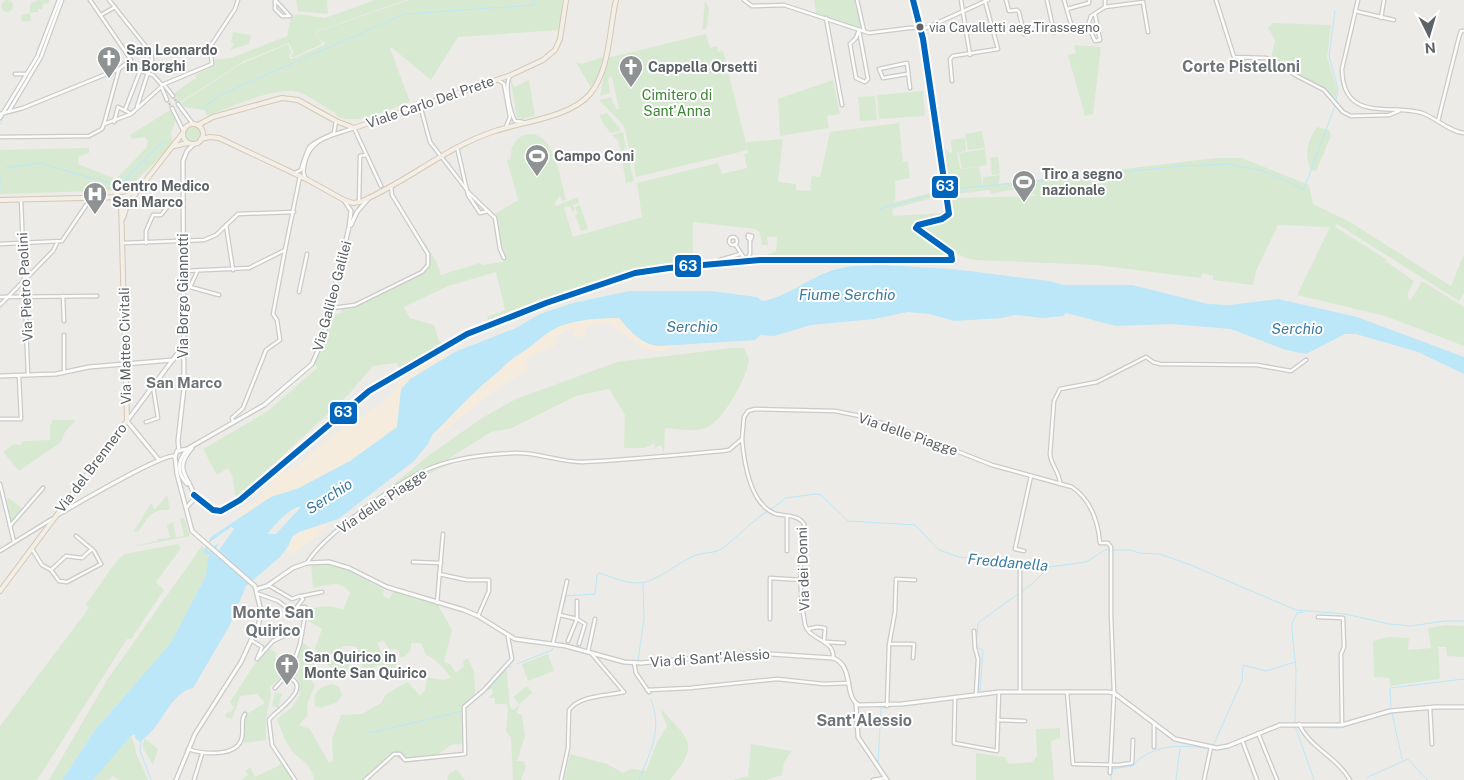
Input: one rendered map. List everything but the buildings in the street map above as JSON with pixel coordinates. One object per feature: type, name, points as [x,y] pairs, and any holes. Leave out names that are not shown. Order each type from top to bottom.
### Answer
[{"type":"main road","name":"Viale Carlo Del Prete","points":[[198,125],[219,115],[282,98],[298,100],[336,121],[354,128],[420,106],[538,64],[555,50],[560,39],[566,0]]},
{"type":"main road","points":[[174,146],[188,143],[194,144],[210,136],[219,138],[294,173],[344,200],[359,202],[380,192],[457,146],[505,128],[570,109],[582,102],[592,92],[602,71],[616,0]]},
{"type":"main road","points":[[188,143],[183,132],[193,124],[198,125],[202,132],[201,139]]},
{"type":"main road","name":"Via Matteo Civitali","points":[[122,220],[128,203],[183,132]]},
{"type":"main road","points":[[120,203],[124,197],[141,186]]},
{"type":"main road","points":[[107,197],[120,203],[128,203]]},
{"type":"main road","points":[[0,200],[124,197]]},
{"type":"main road","points":[[124,197],[128,203]]},
{"type":"main road","name":"Via Matteo Civitali","points":[[120,203],[123,243],[127,421]]},
{"type":"main road","name":"Via del Brennero","points":[[0,591],[127,421]]},
{"type":"street","points":[[18,90],[41,57],[60,0]]},
{"type":"street","points":[[0,114],[23,108],[119,69],[131,60],[90,0]]},
{"type":"street","points":[[109,0],[146,46],[152,60],[136,110]]},
{"type":"street","points":[[104,124],[114,122],[131,114],[163,86],[212,64],[210,47],[235,9],[238,0]]},
{"type":"street","points":[[275,0],[280,5],[290,16],[282,16],[275,10],[275,0]]},
{"type":"street","points":[[744,0],[750,5],[784,5],[869,33],[926,28],[986,0],[998,49],[950,58],[952,80]]},
{"type":"street","points":[[857,0],[864,31]]},
{"type":"street","points":[[194,495],[216,511],[236,502],[369,391],[467,334],[529,309],[635,273],[759,260],[952,260],[951,253],[916,228],[918,225],[945,218],[949,214],[920,28],[912,0]]},
{"type":"street","points":[[961,0],[970,55]]},
{"type":"street","points":[[1006,0],[1009,11],[1017,10],[1019,12],[1024,34]]},
{"type":"street","points":[[1047,0],[1054,32]]},
{"type":"street","points":[[1064,0],[1071,24]]},
{"type":"street","points":[[1067,9],[1089,3],[1088,0]]},
{"type":"street","points":[[1105,0],[1105,7]]},
{"type":"street","points":[[1094,14],[1100,40],[1095,41],[1088,25],[1091,16],[1094,14],[1105,7],[1148,0]]},
{"type":"street","points":[[1216,0],[1232,55],[1239,58],[1266,58],[1283,65],[1295,75],[1324,90],[1343,112],[1351,116],[1390,115],[1398,111]]},
{"type":"street","points":[[1381,18],[1384,0]]},
{"type":"street","points":[[1357,1],[1342,69],[1342,79],[1346,90],[1359,104],[1371,109],[1417,112],[1464,133]]},
{"type":"street","points":[[1143,2],[1148,32]]},
{"type":"street","points":[[101,15],[106,9],[115,7]]},
{"type":"street","points":[[1355,11],[1394,20]]},
{"type":"street","points":[[826,18],[842,105]]},
{"type":"street","points":[[859,30],[868,79],[865,82],[856,78],[850,44],[856,38],[859,30]]},
{"type":"street","points":[[1438,121],[1459,37],[1462,31],[1464,31]]},
{"type":"street","points":[[9,111],[26,74],[47,38]]},
{"type":"street","points":[[1239,58],[1241,63],[1254,64],[1263,70]]},
{"type":"street","points":[[907,74],[883,78],[879,69],[907,62],[910,70],[907,74],[910,88]]},
{"type":"street","points":[[125,65],[148,74],[173,96]]},
{"type":"street","points":[[0,138],[84,137],[99,131],[104,124],[119,69]]},
{"type":"street","points":[[125,110],[140,71]]},
{"type":"street","points":[[15,74],[26,74]]},
{"type":"street","points":[[511,75],[507,83],[512,112],[515,120],[524,122]]},
{"type":"street","points":[[494,80],[501,80],[504,84],[510,117],[510,122],[505,128]]},
{"type":"street","points":[[163,86],[167,100]]},
{"type":"street","points":[[0,118],[0,114],[14,98]]},
{"type":"street","points":[[178,104],[193,124]]},
{"type":"street","points":[[420,106],[430,142],[468,191],[495,218],[500,250],[504,258]]},
{"type":"street","points":[[114,122],[118,108],[131,114]]},
{"type":"street","points":[[172,108],[183,132]]},
{"type":"street","points":[[294,173],[301,170],[304,155],[309,146],[317,139],[334,133],[336,121]]},
{"type":"street","points":[[308,180],[303,172],[310,148],[321,140],[354,128],[381,186]]},
{"type":"street","name":"Via Borgo Giannotti","points":[[191,489],[180,473],[179,464],[182,454],[178,441],[184,388],[184,157],[194,144]]},
{"type":"street","points":[[457,146],[468,195],[479,212],[484,213],[488,211]]},
{"type":"street","points":[[359,202],[360,156],[366,154]]},
{"type":"street","points":[[233,423],[232,418],[243,408],[266,350],[280,340],[277,320],[273,314],[300,176]]},
{"type":"street","points":[[392,185],[392,195]]},
{"type":"street","points":[[332,306],[355,305],[426,268],[429,261],[428,254],[392,195],[387,192],[380,192]]},
{"type":"street","name":"Via Galileo Galilei","points":[[349,227],[357,212],[370,197]]},
{"type":"street","points":[[0,244],[57,242],[64,240],[91,198]]},
{"type":"street","name":"Via Pietro Paolini","points":[[21,199],[28,376]]},
{"type":"street","name":"Via Galileo Galilei","points":[[182,454],[189,448],[264,405],[307,370],[318,353],[332,306],[349,227],[351,211],[344,200]]},
{"type":"street","points":[[146,243],[146,231],[153,214],[160,216],[169,205],[183,204]]},
{"type":"street","points":[[123,243],[184,242],[209,238],[238,214],[294,212]]},
{"type":"street","points":[[226,225],[233,270]]},
{"type":"street","points":[[746,261],[749,256],[750,239]]},
{"type":"street","points":[[0,305],[53,251],[57,242]]},
{"type":"street","points":[[734,244],[746,261]]},
{"type":"street","points":[[184,271],[233,270],[254,266],[285,250]]},
{"type":"street","points":[[299,292],[307,254]]},
{"type":"street","points":[[720,260],[740,254]]},
{"type":"street","points":[[743,257],[749,256],[759,260]]},
{"type":"street","points":[[190,287],[196,272]]},
{"type":"street","points":[[184,287],[219,295]]},
{"type":"street","points":[[63,296],[64,321]]},
{"type":"street","points":[[0,298],[97,296]]},
{"type":"street","points":[[64,335],[64,373]]},
{"type":"street","name":"Via del Brennero","points":[[127,421],[183,346]]},
{"type":"street","points":[[1060,484],[1059,472],[1052,462],[1050,454],[1054,401],[1060,389],[1097,382],[1146,356],[1153,362],[1160,364],[1257,365],[1291,371],[1306,360]]},
{"type":"street","points":[[0,376],[64,373],[89,367],[173,360]]},
{"type":"street","points":[[0,419],[21,419],[19,376]]},
{"type":"street","points":[[146,422],[158,418],[153,386]]},
{"type":"street","name":"Via delle Piagge","points":[[307,563],[330,537],[368,508],[419,473],[454,460],[489,454],[518,452],[582,462],[729,450],[742,439],[744,417],[748,412],[755,409],[835,411],[903,430],[992,465],[1078,491],[1095,515],[1100,543],[1108,543],[1111,547],[1110,614],[1114,693],[1110,773]]},
{"type":"street","name":"Via Matteo Civitali","points":[[127,421],[159,460]]},
{"type":"street","name":"Via dei Donni","points":[[742,439],[748,481],[768,509],[772,512],[800,519],[804,524],[801,561],[807,629],[832,650],[833,658]]},
{"type":"street","points":[[194,500],[194,495],[182,467],[189,452],[196,444]]},
{"type":"street","points":[[176,780],[188,749],[238,666],[260,620],[258,589],[192,531],[177,474],[176,452],[182,454]]},
{"type":"street","points":[[0,545],[2,550],[49,520],[159,460],[182,454]]},
{"type":"street","points":[[1024,551],[1015,549],[1031,476]]},
{"type":"street","points":[[0,484],[14,542]]},
{"type":"street","points":[[10,526],[43,488]]},
{"type":"street","points":[[186,508],[194,500],[200,499]]},
{"type":"street","points":[[184,500],[190,503]]},
{"type":"street","points":[[787,516],[787,551]]},
{"type":"street","points":[[437,603],[444,534]]},
{"type":"street","points":[[32,549],[42,565],[51,570],[62,583],[97,567],[101,563],[92,549],[76,536]]},
{"type":"street","points":[[51,570],[66,556],[82,558],[92,549]]},
{"type":"street","name":"Via di Sant'Alessio","points":[[258,589],[268,585],[293,568],[307,563],[322,561],[336,563],[387,587],[478,616],[508,637],[522,641],[553,644],[634,663],[755,653],[833,658]]},
{"type":"street","points":[[413,562],[441,564]]},
{"type":"street","points":[[1020,569],[1020,691]]},
{"type":"street","points":[[439,574],[467,580],[489,580],[490,591],[478,616]]},
{"type":"street","points":[[770,619],[770,578],[802,580]]},
{"type":"street","points":[[887,706],[896,579],[915,580]]},
{"type":"street","points":[[553,644],[567,581]]},
{"type":"street","points":[[268,585],[292,599],[322,592]]},
{"type":"street","points":[[259,594],[287,605],[290,608],[289,613]]},
{"type":"street","points":[[289,677],[302,638],[306,608],[296,608],[304,599],[302,596]]},
{"type":"street","points":[[568,640],[577,619],[577,601]]},
{"type":"street","points":[[560,615],[577,619],[585,624],[579,644]]},
{"type":"street","points":[[1318,617],[1343,618],[1344,647],[1341,654],[1342,725]]},
{"type":"street","points":[[561,780],[568,748],[569,710],[572,706],[589,698],[624,692],[590,652],[595,619]]},
{"type":"street","points":[[807,629],[824,628],[824,642],[844,643]]},
{"type":"street","points":[[974,631],[978,659],[976,694]]},
{"type":"street","points":[[251,640],[262,647],[256,656],[257,659],[273,641],[288,634]]},
{"type":"street","points":[[365,780],[394,754],[400,754],[405,760],[465,754],[464,707],[484,690],[512,659],[508,637]]},
{"type":"street","points":[[890,644],[914,644],[913,658]]},
{"type":"street","points":[[833,658],[842,665],[856,704],[858,737],[886,779],[874,780]]},
{"type":"street","points":[[634,663],[636,674],[648,691],[777,678],[824,684],[849,683]]},
{"type":"street","points":[[275,688],[286,676],[289,677]]},
{"type":"street","points":[[289,677],[295,683],[296,690],[284,708],[269,720],[269,736],[272,745],[295,780]]},
{"type":"street","points":[[856,704],[887,706],[976,694],[1020,691],[1114,693],[1178,740],[1211,749],[1228,746],[1280,724],[1342,725],[1380,713],[1430,707],[1464,707]]},
{"type":"street","points":[[955,698],[954,739],[956,745],[997,751],[999,692]]},
{"type":"street","points":[[1068,692],[1073,764],[1128,764],[1134,760],[1133,740]]},
{"type":"street","points":[[1430,707],[1432,744]]},
{"type":"street","points":[[188,749],[202,754],[217,754],[236,746],[242,739],[242,718],[245,714]]},
{"type":"street","points":[[998,720],[1025,721]]},
{"type":"street","points":[[1154,724],[1154,747]]},
{"type":"street","points":[[1299,724],[1311,742],[1343,770],[1350,780]]},
{"type":"street","points":[[1258,733],[1276,780]]},
{"type":"street","points":[[1242,740],[1257,780]]},
{"type":"street","points":[[1204,780],[1211,749]]},
{"type":"street","points":[[194,780],[202,754]]},
{"type":"green space","points":[[7,0],[13,6],[7,12],[1,6]]},
{"type":"green space","points":[[38,0],[49,0],[49,3],[43,4],[42,9],[38,9],[38,12],[30,13],[30,4]]},
{"type":"green space","points":[[296,0],[327,0],[328,14],[298,11]]},
{"type":"green space","points":[[375,0],[406,0],[315,32],[322,44],[294,57],[291,57],[293,51],[289,43],[244,61],[179,103],[174,93],[196,78],[195,75],[212,67],[213,60],[231,58],[287,36],[290,20],[296,14],[325,18]]},
{"type":"green space","points":[[409,0],[564,0],[560,30],[458,37],[431,80],[390,48],[410,102],[365,118],[347,119],[338,117],[335,113],[310,97],[291,91],[267,94],[207,116],[205,110],[184,107],[181,103],[239,65],[288,44],[291,52],[289,58],[292,59],[324,45],[325,43],[320,40],[316,32]]},
{"type":"green space","points":[[705,0],[709,8],[707,28],[702,30]]},
{"type":"green space","points":[[814,0],[855,0],[862,29],[816,13]]},
{"type":"green space","points":[[30,13],[31,21],[22,22],[21,15]]},
{"type":"green space","points":[[1273,23],[1331,25],[1327,57],[1337,89],[1335,100],[1327,90],[1271,58],[1275,40],[1268,28]]},
{"type":"green space","points":[[233,32],[251,35],[249,44],[230,50],[234,44],[231,42]]},
{"type":"green space","name":"Cimitero di Sant'Anna","points":[[706,34],[710,48],[717,46],[718,52],[723,51],[747,147],[746,142],[783,139],[778,182],[796,184],[796,190],[810,191],[812,176],[820,177],[830,132],[899,123],[903,162],[908,161],[910,178],[895,181],[895,202],[943,190],[943,195],[892,209],[893,216],[943,213],[943,201],[946,201],[947,212],[952,211],[952,198],[1037,196],[1020,190],[991,194],[990,190],[948,195],[940,143],[943,143],[946,150],[950,153],[952,152],[951,140],[965,138],[966,151],[957,153],[960,169],[979,167],[983,186],[983,177],[1000,175],[999,184],[1215,158],[1242,158],[1309,185],[1313,204],[1350,222],[1451,286],[1464,254],[1464,293],[1459,301],[1337,224],[1335,227],[1386,259],[1387,262],[1414,281],[1407,296],[1410,301],[1422,281],[1464,307],[1464,346],[1385,316],[1297,295],[1330,227],[1278,225],[1256,271],[1253,285],[1213,280],[1213,276],[1203,273],[1200,278],[1096,265],[973,260],[956,253],[927,234],[910,229],[950,253],[949,256],[946,258],[876,255],[759,258],[776,251],[777,237],[767,237],[768,245],[762,245],[760,233],[755,229],[693,222],[693,254],[688,262],[643,268],[609,281],[521,308],[489,322],[487,317],[505,310],[496,272],[448,286],[404,307],[410,318],[434,325],[439,341],[445,344],[400,370],[397,363],[373,366],[348,395],[266,471],[261,478],[236,499],[232,475],[228,468],[217,475],[203,449],[268,411],[318,367],[314,364],[323,348],[332,312],[335,314],[342,313],[341,309],[358,306],[425,272],[430,260],[424,241],[436,261],[441,275],[479,263],[483,265],[506,261],[495,214],[518,200],[507,160],[510,159],[512,147],[518,138],[530,134],[539,136],[547,143],[553,153],[566,200],[562,201],[560,196],[555,203],[556,206],[578,197],[579,203],[573,205],[575,210],[572,211],[570,206],[564,207],[573,237],[642,217],[637,183],[718,163],[722,174],[747,168],[744,154],[748,153],[748,150],[636,177],[631,148],[629,148],[624,126],[599,100],[611,97],[616,109],[619,109],[612,77],[608,78],[610,93],[600,96],[607,58]]},
{"type":"green space","points":[[1074,45],[1101,47],[1093,114],[1085,116],[1068,55],[1076,53]]},
{"type":"green space","points":[[603,57],[599,75],[591,88],[576,62],[581,64]]},
{"type":"green space","points":[[510,77],[514,87],[529,80],[535,116],[522,119],[517,118]]},
{"type":"green space","points":[[833,80],[840,114],[827,116],[829,128],[780,136],[778,99]]},
{"type":"green space","points":[[923,91],[925,116],[879,119],[877,95]]},
{"type":"green space","points":[[875,96],[877,120],[860,121],[858,97]]},
{"type":"green space","points":[[170,110],[176,119],[171,133],[173,144],[127,190],[0,194],[0,150],[89,148],[89,153],[79,156],[78,164],[116,179],[146,148],[148,141],[145,137],[132,139],[130,135]]},
{"type":"green space","points":[[607,113],[620,128],[620,131],[611,133],[604,125],[599,115]]},
{"type":"green space","points":[[193,126],[201,134],[193,142],[185,134]]},
{"type":"green space","points":[[1317,127],[1329,130],[1331,136],[1316,171],[1311,170],[1307,153],[1309,143]]},
{"type":"green space","points":[[982,131],[985,148],[968,150],[965,134]]},
{"type":"green space","points":[[623,132],[626,148],[621,153],[619,142],[612,135]]},
{"type":"green space","points":[[985,149],[987,165],[962,169],[959,153]]},
{"type":"green space","points":[[621,155],[628,157],[634,181],[626,183]]},
{"type":"green space","points":[[998,157],[1000,174],[992,175],[990,158]]},
{"type":"green space","points":[[580,205],[588,229],[581,231],[575,215],[578,214],[575,207]]},
{"type":"green space","points":[[744,348],[749,359],[740,386],[728,406],[714,422],[703,429],[665,428],[664,453],[661,445],[654,448],[655,445],[653,444],[645,448],[624,448],[625,415],[609,389],[576,396],[512,428],[491,432],[448,459],[451,463],[421,478],[415,473],[377,500],[432,453],[482,418],[516,399],[617,362]]},
{"type":"green space","points":[[52,420],[76,420],[65,432],[61,442],[19,471],[3,452],[14,444],[20,445],[24,441],[50,440],[50,424],[52,424]]},
{"type":"green space","points":[[167,495],[170,510],[154,513],[138,532],[134,531],[151,503],[155,510]]},
{"type":"green space","points":[[9,498],[23,509],[11,521],[7,499]]},
{"type":"green space","points":[[184,518],[190,536],[138,546],[137,543],[139,545],[157,541],[157,539],[170,538],[167,525],[173,522],[176,537],[184,536],[180,519]]},
{"type":"green space","points":[[178,544],[181,548],[156,582],[164,590],[131,639],[127,639],[37,780],[0,780],[0,726],[89,608],[86,604],[110,570],[125,554]]},
{"type":"green space","points":[[202,546],[210,558],[206,576],[170,644],[95,730],[62,780],[49,780],[107,680]]},
{"type":"green space","points":[[327,563],[346,569],[384,590],[383,596],[389,599],[394,590],[438,605],[452,630],[444,662],[451,665],[456,673],[464,666],[463,661],[468,658],[474,672],[475,699],[466,709],[467,743],[451,745],[437,755],[438,759],[405,763],[394,755],[364,780],[314,780],[309,767],[288,745],[277,719],[292,707],[300,695],[297,678],[286,672],[270,687],[271,696],[266,717],[266,740],[244,743],[245,715],[265,703],[257,694],[240,696],[232,719],[226,717],[225,714],[232,711],[234,707],[230,702],[254,665],[270,649],[277,653],[275,656],[281,669],[291,665],[302,642],[310,648],[316,659],[309,678],[315,685],[307,704],[308,715],[299,725],[310,729],[329,763],[333,761],[332,739],[341,715],[362,714],[381,703],[386,694],[405,683],[408,682],[420,696],[425,690],[427,677],[443,680],[451,678],[440,665],[426,655],[421,643],[411,643],[411,650],[404,657],[400,657],[399,650],[389,649],[383,640],[377,643],[382,654],[396,664],[395,668],[377,665],[372,669],[363,668],[357,647],[345,646],[335,653],[336,655],[343,652],[349,655],[351,662],[346,676],[339,676],[322,659],[315,648],[322,629],[305,619],[307,610],[317,607],[330,606],[343,610],[350,593],[346,588],[338,584],[313,588],[311,565]]},
{"type":"green space","points":[[1446,625],[1464,626],[1464,657],[1447,656],[1446,647],[1438,647],[1440,679],[1390,686],[1390,678],[1374,677],[1373,641],[1388,637],[1409,638],[1408,650],[1431,648],[1428,628]]},
{"type":"green space","points":[[548,654],[554,671],[528,681],[522,664]]},
{"type":"green space","points":[[506,667],[510,707],[513,710],[519,705],[517,713],[522,715],[525,736],[517,761],[523,761],[526,766],[521,780],[513,780],[511,739],[506,730],[508,709],[506,704],[495,704],[495,698],[488,698],[493,693],[492,689],[488,690]]},
{"type":"green space","points":[[332,684],[339,687],[342,695],[337,702],[321,708],[315,706],[314,701],[318,691]]},
{"type":"green space","points":[[527,686],[532,693],[519,704],[513,697]]},
{"type":"green space","points":[[275,692],[282,694],[278,708],[272,706]]},
{"type":"green space","points":[[663,711],[680,730],[688,744],[685,758],[670,780],[564,780],[570,754],[607,764],[623,773],[631,769],[646,771],[657,742],[667,726],[661,712]]},
{"type":"green space","points":[[1060,728],[1060,738],[1051,741],[1054,780],[976,780],[976,753],[1005,757],[1009,764],[1032,762],[1037,756],[1036,729]]},
{"type":"green space","points":[[131,736],[148,780],[119,780],[113,776],[108,780],[93,780]]},
{"type":"green space","points":[[144,738],[158,749],[153,765],[143,748]]},
{"type":"green space","points":[[751,744],[792,751],[784,762],[782,775],[766,780],[733,780],[748,776]]},
{"type":"green space","points":[[282,764],[293,780],[241,780],[248,775],[245,771],[250,767],[255,777]]},
{"type":"green space","points":[[457,769],[465,780],[447,780],[449,774]]},
{"type":"sand","points":[[593,318],[620,318],[632,332],[644,341],[658,345],[677,344],[666,350],[656,351],[647,349],[606,322],[588,326],[584,336],[576,338],[572,336],[574,329],[564,331],[556,339],[557,343],[554,346],[528,358],[524,365],[529,366],[530,370],[502,385],[442,432],[431,436],[480,389],[486,379],[511,357],[519,355],[549,331],[563,325]]},
{"type":"sand","points":[[448,352],[449,356],[429,366],[401,389],[397,428],[350,461],[299,488],[271,497],[242,517],[239,515],[240,511],[260,499],[265,488],[277,476],[297,467],[327,440],[386,401],[399,382],[428,362]]},
{"type":"sand","points":[[328,524],[316,537],[291,555],[286,549],[292,537],[299,532]]},
{"type":"water","points":[[880,265],[953,269],[1049,281],[1064,285],[1132,285],[1208,304],[1230,305],[1278,299],[1357,317],[1464,357],[1464,374],[1418,352],[1356,334],[1345,334],[1306,354],[1286,350],[1231,329],[1171,324],[1116,326],[1066,313],[1063,316],[1043,318],[1015,315],[1002,318],[954,321],[930,314],[908,312],[874,319],[811,325],[774,336],[760,335],[755,340],[660,346],[642,340],[632,333],[619,318],[591,319],[570,323],[545,335],[510,360],[484,383],[432,435],[428,444],[414,461],[338,519],[299,532],[292,537],[289,545],[280,557],[246,586],[230,625],[193,688],[186,690],[174,700],[154,728],[140,742],[135,738],[135,734],[131,736],[93,780],[62,780],[95,730],[170,644],[206,576],[209,554],[204,554],[204,550],[211,537],[271,497],[299,488],[350,461],[397,427],[401,389],[410,379],[455,352],[516,328],[540,314],[573,303],[629,291],[711,291],[757,297],[762,301],[791,291],[827,272],[853,266]],"holes":[[[297,507],[301,507],[276,534],[267,534],[284,516]],[[231,527],[234,529],[214,557],[218,543],[208,552],[210,542]]]},
{"type":"waterway","points":[[57,10],[61,0]]},
{"type":"waterway","points":[[202,109],[220,95],[405,14],[534,5],[535,0]]},
{"type":"waterway","points":[[1335,11],[1329,56],[1338,89],[1336,101]]},
{"type":"waterway","points":[[32,67],[43,47]]},
{"type":"waterway","points":[[6,110],[13,100]]},
{"type":"waterway","points":[[947,190],[1182,166],[1229,164],[1263,171],[1304,189],[1335,106]]},
{"type":"waterway","points":[[1,124],[3,117]]},
{"type":"waterway","points":[[5,168],[39,163],[119,186],[164,141]]},
{"type":"waterway","points":[[0,175],[0,189]]},
{"type":"waterway","points":[[879,209],[942,192]]},
{"type":"waterway","name":"Freddanella","points":[[565,602],[566,596],[595,594],[597,575],[599,573],[634,583],[646,582],[660,576],[687,559],[723,548],[761,515],[785,498],[816,494],[821,495],[848,521],[915,525],[939,550],[959,557],[1049,567],[1086,562],[1105,550],[1131,550],[1139,553],[1160,554],[1188,564],[1296,610],[1345,614],[1389,624],[1411,626],[1444,621],[1464,621]]},
{"type":"waterway","points":[[980,691],[983,650],[976,647],[978,623],[1033,583],[1049,567]]},
{"type":"waterway","points":[[638,661],[644,619],[643,583]]},
{"type":"waterway","points":[[1295,722],[1296,670],[1292,623],[1297,613],[1303,612]]},
{"type":"waterway","points":[[517,664],[553,648]]},
{"type":"waterway","points":[[1213,746],[1242,681],[1243,665],[1266,671],[1295,662]]},
{"type":"waterway","points":[[488,690],[507,668],[512,666]]},
{"type":"waterway","points":[[1391,707],[1390,688],[1464,679]]},
{"type":"waterway","points":[[465,709],[483,693]]},
{"type":"waterway","points":[[639,780],[654,741],[656,721],[651,699]]},
{"type":"waterway","points":[[878,764],[881,708],[940,701]]},
{"type":"waterway","points":[[370,733],[463,711]]},
{"type":"waterway","points":[[1392,713],[1402,759]]},
{"type":"waterway","points":[[1385,714],[1392,714]]},
{"type":"waterway","points":[[1315,727],[1341,728],[1360,721]]},
{"type":"waterway","points":[[1295,726],[1314,780]]},
{"type":"waterway","points":[[141,740],[140,750],[151,780]]},
{"type":"waterway","points":[[1111,780],[1112,769],[1133,766],[1148,753],[1178,746],[1209,749]]},
{"type":"waterway","points":[[1176,780],[1180,748]]},
{"type":"waterway","points":[[1205,780],[1210,759]]},
{"type":"waterway","points":[[1366,778],[1408,759],[1427,780]]},
{"type":"tunnel","points":[[173,96],[178,104]]},
{"type":"tunnel","points":[[167,100],[172,108]]},
{"type":"transit line","name":"63","points":[[194,495],[213,510],[221,511],[240,500],[369,391],[467,334],[546,303],[635,273],[760,260],[952,260],[951,253],[916,228],[918,225],[942,219],[949,214],[923,39],[913,0]]},
{"type":"place","name":"via Cavalletti aeg.Tirassegno","points":[[920,27]]},
{"type":"place","name":"San Leonardo in Borghi","points":[[109,79]]},
{"type":"place","name":"Cappella Orsetti","points":[[631,88]]},
{"type":"place","name":"Campo Coni","points":[[537,177]]},
{"type":"place","name":"Tiro a segno nazionale","points":[[1024,203]]},
{"type":"place","name":"Centro Medico San Marco","points":[[95,215]]},
{"type":"place","name":"San Quirico in Monte San Quirico","points":[[287,686]]},
{"type":"district","name":"Corte Pistelloni","points":[[1241,66]]},
{"type":"district","name":"San Marco","points":[[184,382]]},
{"type":"district","name":"Monte San Quirico","points":[[273,621]]},
{"type":"district","name":"Sant'Alessio","points":[[864,720]]},
{"type":"water label","name":"Fiume Serchio","points":[[847,294]]},
{"type":"water label","name":"Serchio","points":[[692,326]]},
{"type":"water label","name":"Serchio","points":[[1297,328]]},
{"type":"water label","name":"Serchio","points":[[329,496]]}]
